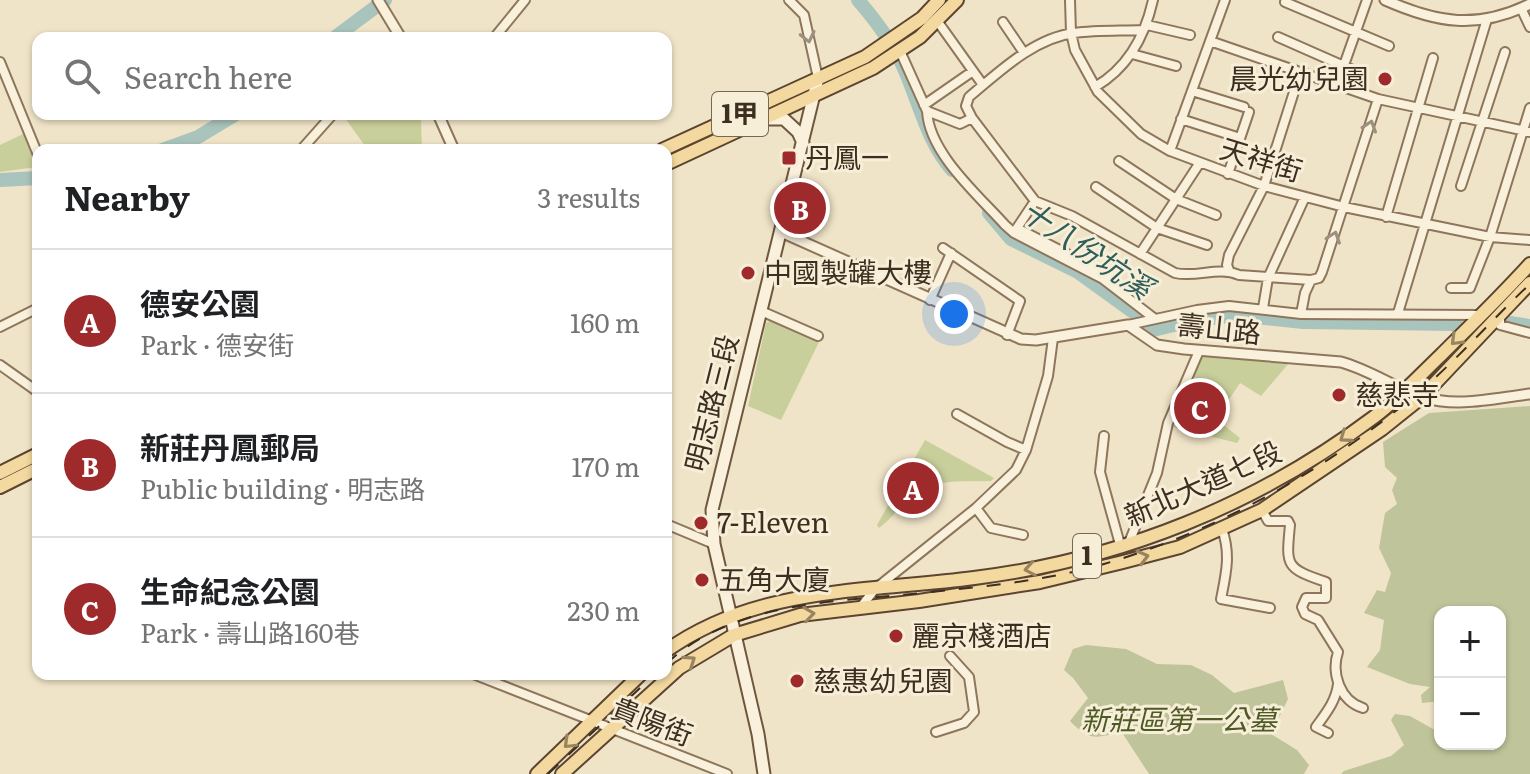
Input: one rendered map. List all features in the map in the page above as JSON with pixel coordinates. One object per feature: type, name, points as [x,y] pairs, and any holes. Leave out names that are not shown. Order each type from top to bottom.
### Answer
[{"type":"main road","name":"1甲","points":[[672,145],[818,78],[892,49],[939,0]]},
{"type":"main road","name":"1甲","points":[[672,161],[814,97],[938,22],[957,0]]},
{"type":"main road","name":"明志路三段","points":[[764,774],[758,734],[714,544],[712,510],[818,78]]},
{"type":"main road","points":[[763,119],[784,119],[798,132],[803,143]]},
{"type":"main road","name":"新北大道七段","points":[[729,615],[783,600],[1036,569],[1124,547],[1187,524],[1245,498],[1320,455],[1376,416],[1530,264]]},
{"type":"main road","name":"新北大道七段","points":[[734,635],[800,615],[1040,582],[1180,547],[1222,529],[1262,510],[1382,429],[1422,397],[1530,283]]},
{"type":"main road","points":[[0,473],[32,457]]},
{"type":"main road","points":[[0,487],[32,471]]},
{"type":"main road","name":"1","points":[[672,648],[729,615]]},
{"type":"main road","name":"1","points":[[672,674],[734,635]]},
{"type":"main road","points":[[537,774],[635,680]]},
{"type":"main road","name":"1","points":[[562,774],[666,680]]},
{"type":"street","points":[[378,0],[398,32]]},
{"type":"street","points":[[499,32],[525,0]]},
{"type":"street","points":[[789,0],[804,15],[818,78]]},
{"type":"street","name":"天祥街","points":[[1070,0],[1071,33],[1081,64],[1095,87],[1141,134],[1170,151],[1264,186],[1344,207],[1490,237],[1530,240]]},
{"type":"street","points":[[1095,87],[1112,78],[1132,54],[1153,0]]},
{"type":"street","points":[[1170,151],[1225,0]]},
{"type":"street","points":[[1337,85],[1367,0]]},
{"type":"street","points":[[1385,0],[1420,16],[1440,20],[1487,19],[1526,6],[1530,27]]},
{"type":"street","points":[[1285,2],[1389,46]]},
{"type":"street","points":[[1398,313],[1487,19]]},
{"type":"street","points":[[938,22],[983,85]]},
{"type":"street","points":[[1003,22],[1024,53]]},
{"type":"street","points":[[1190,35],[1145,27],[1071,33],[1024,53],[983,85],[967,102],[968,111],[1035,201],[1072,216],[1140,254],[1183,275],[1229,270],[1239,275],[1311,280],[1319,278],[1378,99]]},
{"type":"street","points":[[1278,37],[1355,71]]},
{"type":"street","points":[[1210,41],[1378,99],[1526,132]]},
{"type":"street","points":[[892,49],[926,108],[928,122],[942,152],[1005,225],[1024,239],[1103,279],[1155,319]]},
{"type":"street","points":[[1461,186],[1505,52]]},
{"type":"street","points":[[1132,54],[1176,66]]},
{"type":"street","points":[[1386,217],[1433,58]]},
{"type":"street","points":[[0,62],[34,144]]},
{"type":"street","points":[[926,108],[973,71]]},
{"type":"street","points":[[1229,270],[1229,255],[1264,186],[1300,73]]},
{"type":"street","points":[[1192,91],[1247,109],[1228,174]]},
{"type":"street","points":[[926,108],[960,124],[972,118]]},
{"type":"street","points":[[1451,288],[1470,288],[1526,132],[1530,108]]},
{"type":"street","points":[[1181,119],[1240,138]]},
{"type":"street","points":[[306,144],[328,120]]},
{"type":"street","points":[[441,120],[451,144]]},
{"type":"street","points":[[1119,161],[1176,199],[1216,215]]},
{"type":"street","points":[[1140,254],[1199,164]]},
{"type":"street","points":[[1096,187],[1157,228],[1207,245]]},
{"type":"street","points":[[1263,308],[1268,278],[1305,197]]},
{"type":"street","points":[[1035,201],[1017,228],[1110,276]]},
{"type":"street","points":[[781,232],[1007,335],[1036,340],[1229,306],[1301,314],[1481,315]]},
{"type":"street","points":[[930,300],[947,250],[1020,301],[1007,335]]},
{"type":"street","points":[[1301,314],[1311,280]]},
{"type":"street","points":[[0,327],[32,311]]},
{"type":"street","points":[[761,311],[818,336]]},
{"type":"street","points":[[1500,314],[1500,325],[1530,333]]},
{"type":"street","name":"壽山路","points":[[1130,325],[1157,345],[1341,362],[1357,366],[1422,397],[1463,403],[1530,394]]},
{"type":"street","points":[[859,608],[875,589],[976,508],[1016,470],[1026,450],[1048,376],[1053,338]]},
{"type":"street","points":[[1124,547],[1157,473],[1168,423],[1199,351]]},
{"type":"street","points":[[0,365],[32,388]]},
{"type":"street","points":[[957,414],[1026,450]]},
{"type":"street","points":[[1104,436],[1100,472],[1124,547]]},
{"type":"street","points":[[976,508],[991,528],[1023,535]]},
{"type":"street","points":[[1262,510],[1268,521],[1288,521],[1287,555],[1290,565],[1303,574],[1326,582],[1326,598],[1306,598],[1302,607],[1305,614],[1318,620],[1338,652],[1334,665],[1344,696],[1353,705],[1363,708]]},
{"type":"street","points":[[672,526],[714,544]]},
{"type":"street","points":[[1222,529],[1228,545],[1228,558],[1221,599],[1270,608]]},
{"type":"street","points":[[936,732],[964,723],[974,712],[969,677],[950,656]]},
{"type":"street","points":[[1328,733],[1316,727],[1337,693],[1338,679]]},
{"type":"street","name":"貴陽街","points":[[488,680],[727,774]]},
{"type":"green space","points":[[346,120],[421,120],[422,144],[364,144]]},
{"type":"green space","points":[[23,134],[32,155],[32,168],[0,172],[0,145]]},
{"type":"green space","points":[[774,319],[820,340],[781,420],[748,406],[766,323]]},
{"type":"green space","points":[[1200,355],[1289,363],[1261,396],[1240,383],[1216,419],[1240,438],[1237,443],[1169,426]]},
{"type":"green space","name":"新莊區第一公墓","points":[[1530,406],[1530,774],[1341,774],[1391,756],[1404,745],[1391,720],[1395,714],[1410,716],[1434,730],[1434,750],[1506,750],[1506,606],[1434,606],[1434,702],[1422,703],[1421,695],[1430,687],[1410,684],[1367,667],[1380,650],[1384,620],[1364,613],[1377,590],[1385,592],[1391,573],[1379,548],[1385,513],[1397,504],[1392,490],[1397,478],[1385,467],[1383,442],[1429,413]]},
{"type":"green space","points":[[925,440],[994,478],[991,481],[942,483],[924,488],[879,528],[877,525]]},
{"type":"green space","name":"新莊區第一公墓","points":[[1086,645],[1126,649],[1157,664],[1191,665],[1212,675],[1234,693],[1283,680],[1288,699],[1271,734],[1297,750],[1309,765],[1304,774],[1149,774],[1121,731],[1093,736],[1082,732],[1070,721],[1088,698],[1064,670],[1073,649]]},
{"type":"waterway","points":[[342,32],[385,0]]},
{"type":"waterway","name":"十八份坑溪","points":[[858,0],[897,53],[931,136],[952,170]]},
{"type":"waterway","points":[[179,144],[198,137],[226,120]]},
{"type":"waterway","points":[[0,180],[32,178]]},
{"type":"waterway","name":"十八份坑溪","points":[[989,213],[1011,239],[1078,272],[1157,329],[1236,315],[1303,322],[1456,324]]},
{"type":"waterway","name":"十八份坑溪","points":[[1510,323],[1530,326]]},
{"type":"railway","points":[[672,659],[720,628],[782,609],[1033,580],[1104,564],[1186,535],[1264,498],[1373,429],[1439,374],[1530,284]]},
{"type":"railway","points":[[548,774],[649,680]]},
{"type":"place","name":"晨光幼兒園","points":[[1385,79]]},
{"type":"place","name":"丹鳳一","points":[[789,158]]},
{"type":"place","name":"新莊丹鳳郵局","points":[[800,208]]},
{"type":"place","name":"中國製罐大樓","points":[[748,273]]},
{"type":"place","name":"慈悲寺","points":[[1339,395]]},
{"type":"place","name":"生命紀念公園","points":[[1200,408]]},
{"type":"place","name":"德安公園","points":[[913,488]]},
{"type":"place","name":"7-Eleven","points":[[701,523]]},
{"type":"place","name":"五角大廈","points":[[702,580]]},
{"type":"place","name":"麗京棧酒店","points":[[896,636]]},
{"type":"place","name":"慈惠幼兒園","points":[[797,681]]}]
